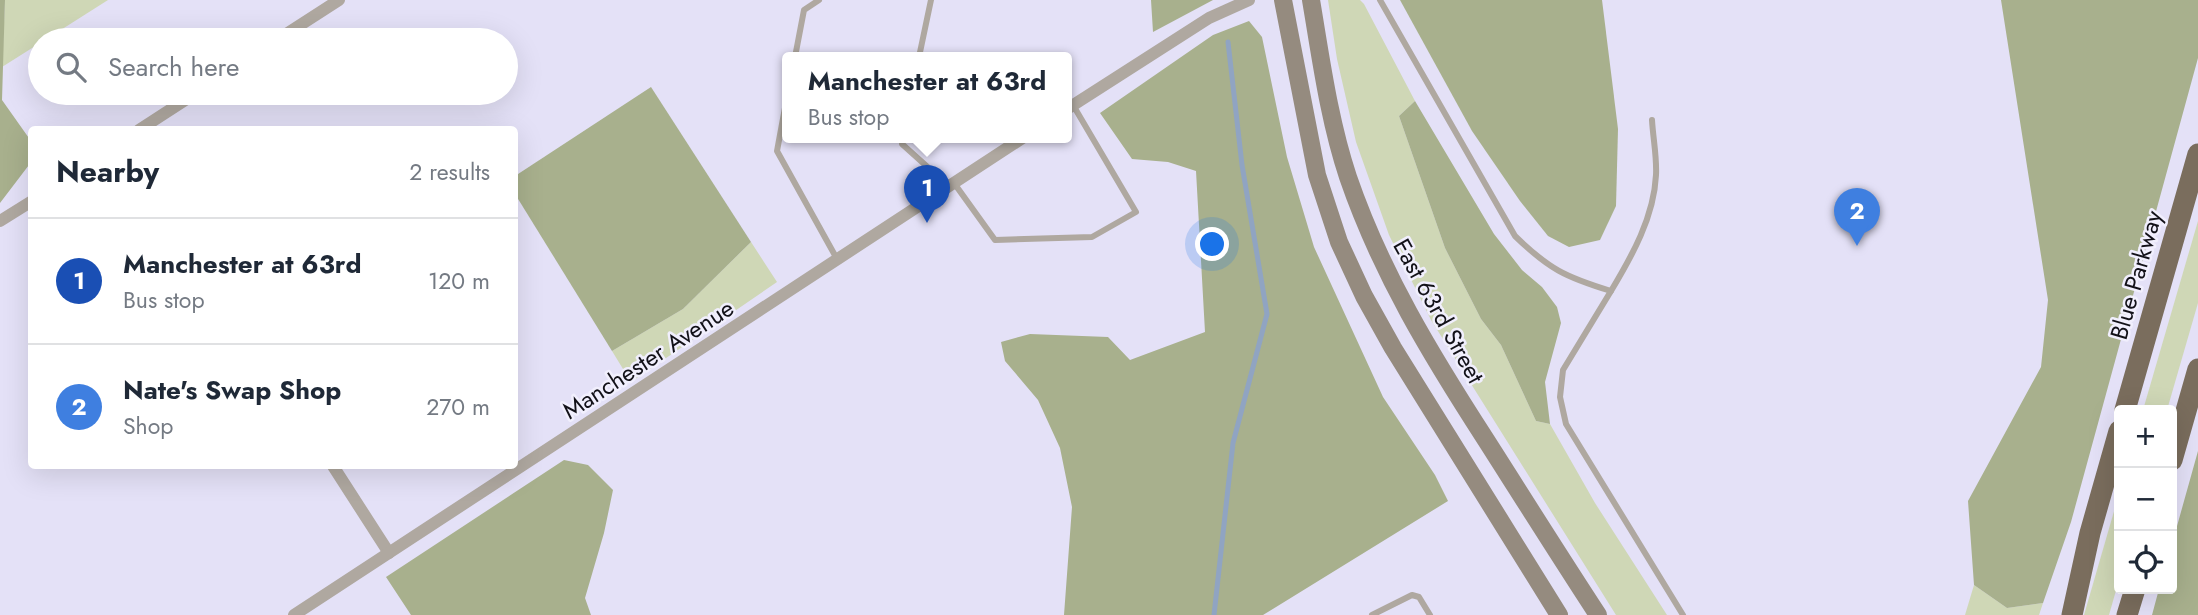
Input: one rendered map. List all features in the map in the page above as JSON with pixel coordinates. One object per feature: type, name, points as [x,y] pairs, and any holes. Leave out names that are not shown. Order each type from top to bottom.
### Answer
[{"type":"highway","name":"Blue Parkway","points":[[2126,405],[2198,154]]},
{"type":"highway","points":[[2177,442],[2198,369]]},
{"type":"highway","points":[[2072,615],[2114,449]]},
{"type":"highway","points":[[2057,615],[2091,533]]},
{"type":"highway","points":[[2127,615],[2133,594]]},
{"type":"main road","points":[[1283,0],[1317,175],[1339,242],[1392,348],[1559,615]]},
{"type":"main road","name":"East 63rd Street","points":[[1311,0],[1329,107],[1348,175],[1387,272],[1430,353],[1598,615]]},
{"type":"street","points":[[296,28],[339,0]]},
{"type":"street","points":[[1072,106],[1209,18],[1249,0]]},
{"type":"street","points":[[145,126],[178,105]]},
{"type":"street","name":"Manchester Avenue","points":[[518,469],[1015,143]]},
{"type":"street","points":[[0,221],[28,204]]},
{"type":"street","points":[[335,469],[390,553]]},
{"type":"street","name":"Manchester Avenue","points":[[294,615],[518,469]]},
{"type":"lane","points":[[796,52],[804,10],[818,0]]},
{"type":"lane","points":[[920,52],[931,0]]},
{"type":"lane","points":[[1380,0],[1515,236],[1540,261],[1572,279],[1611,291]]},
{"type":"lane","points":[[902,143],[948,187],[995,240],[1092,237],[1136,212],[1072,110]]},
{"type":"lane","points":[[1652,120],[1656,176],[1650,208],[1636,249],[1563,370],[1560,397],[1566,424],[1683,615]]},
{"type":"lane","points":[[782,124],[777,151],[837,259]]},
{"type":"lane","points":[[1372,615],[1412,595],[1419,597],[1430,615]]},
{"type":"green space","points":[[0,0],[5,0],[2,100],[28,137],[28,166],[0,203]]},
{"type":"green space","points":[[5,0],[108,0],[64,28],[28,28],[28,51],[2,67]]},
{"type":"green space","points":[[1151,0],[1213,0],[1153,32]]},
{"type":"green space","points":[[1328,0],[1360,0],[1364,4],[1415,101],[1399,116],[1445,248],[1481,319],[1501,345],[1536,421],[1550,424],[1595,503],[1667,615],[1616,615],[1431,320],[1389,235],[1356,142],[1337,59]]},
{"type":"green space","points":[[1400,0],[1602,0],[1618,129],[1616,206],[1600,240],[1569,247],[1548,236],[1520,201],[1472,131]]},
{"type":"green space","points":[[2001,0],[2198,0],[2198,58],[2071,522],[2043,603],[2007,608],[1974,585],[1968,501],[2041,367],[2048,300]]},
{"type":"green space","points":[[1249,21],[1262,37],[1287,157],[1314,247],[1383,397],[1435,475],[1448,501],[1263,615],[1064,615],[1072,507],[1060,448],[1038,400],[1005,361],[1001,342],[1030,334],[1108,337],[1130,360],[1205,332],[1196,171],[1168,162],[1132,159],[1100,113],[1213,35]]},
{"type":"green space","points":[[651,87],[751,242],[683,309],[612,351],[518,199],[518,174]]},
{"type":"green space","points":[[1415,101],[1494,234],[1522,270],[1542,287],[1557,307],[1561,323],[1545,382],[1550,424],[1536,421],[1501,345],[1481,319],[1445,248],[1399,116]]},
{"type":"green space","points":[[2198,221],[2198,303],[2168,405],[2144,405]]},
{"type":"green space","points":[[751,242],[777,282],[631,382],[612,351],[683,309]]},
{"type":"green space","points":[[2198,451],[2198,615],[2152,615],[2158,594],[2177,594],[2177,526]]},
{"type":"green space","points":[[564,460],[588,465],[613,490],[585,598],[591,615],[411,615],[386,577]]},
{"type":"green space","points":[[2114,511],[2115,594],[2109,615],[2084,615]]},
{"type":"green space","points":[[1974,585],[2007,608],[2043,603],[2039,615],[1965,615]]},
{"type":"waterway","points":[[1214,615],[1233,443],[1267,314],[1242,165],[1228,42]]},
{"type":"place","name":"Manchester at 63rd","points":[[927,223]]},
{"type":"place","name":"Nate's Swap Shop","points":[[1857,246]]}]
